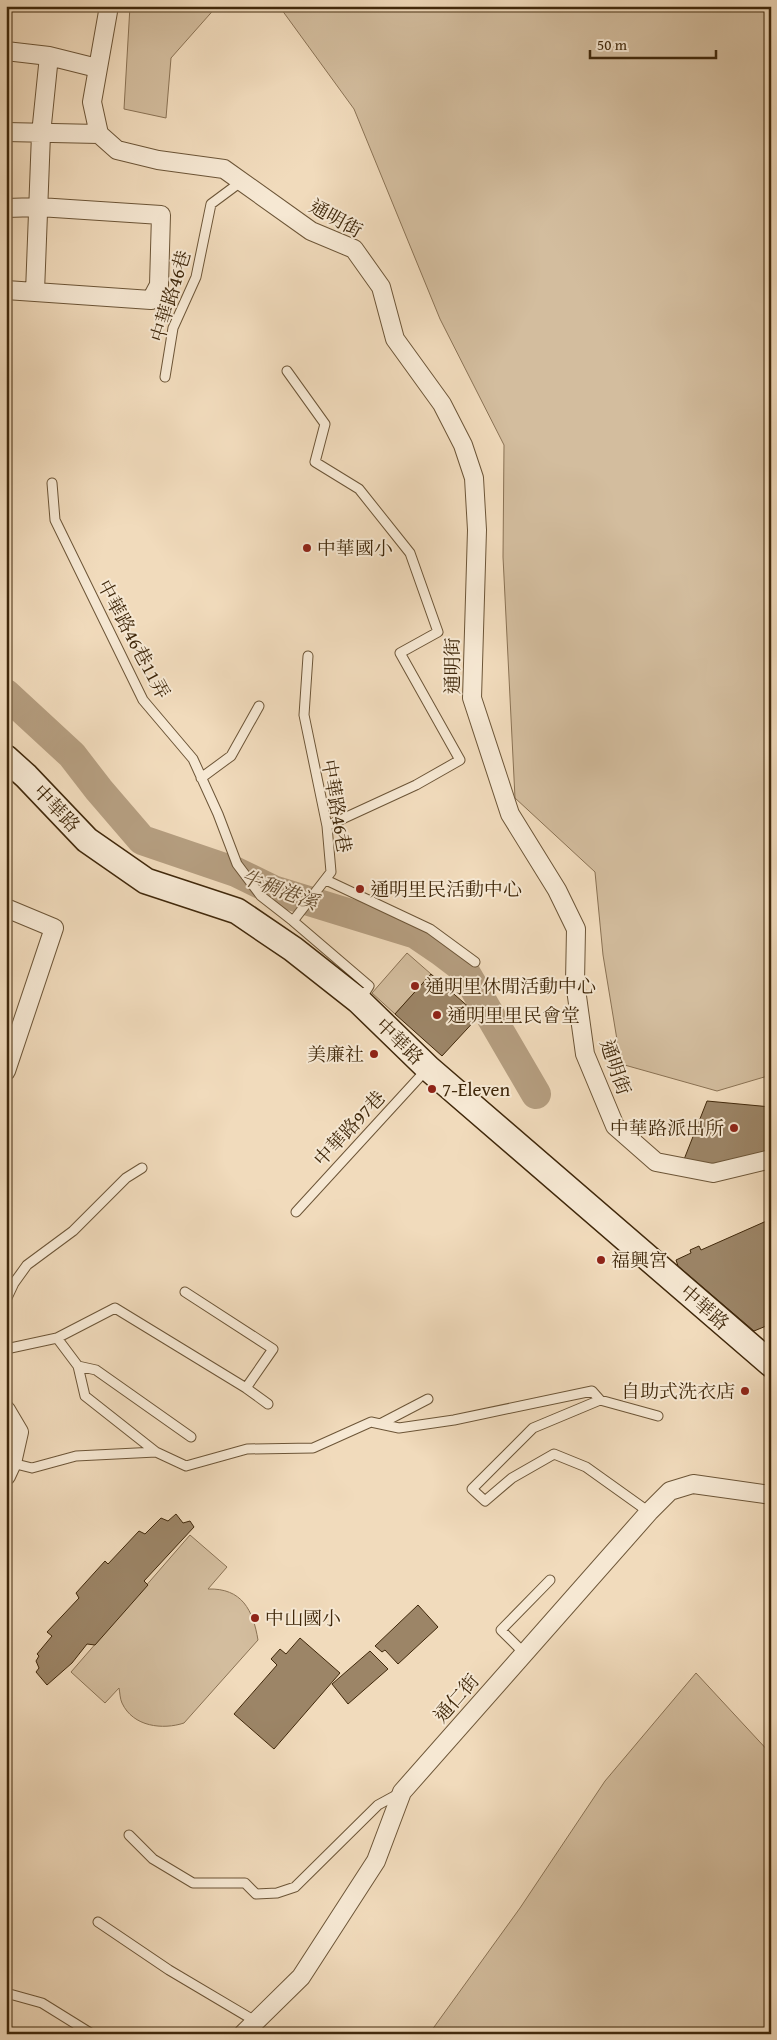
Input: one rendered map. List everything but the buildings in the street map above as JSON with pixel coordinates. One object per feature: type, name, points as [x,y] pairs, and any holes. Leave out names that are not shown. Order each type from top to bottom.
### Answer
[{"type":"street","points":[[6,132],[99,134],[92,102],[109,6]]},
{"type":"street","points":[[6,51],[49,56],[97,68]]},
{"type":"street","points":[[35,292],[41,134],[49,56]]},
{"type":"street","name":"通明街","points":[[99,134],[117,150],[158,160],[224,169],[311,231],[354,249],[381,288],[395,339],[442,404],[463,445],[474,478],[478,530],[472,698],[510,814],[557,890],[576,929],[575,982],[585,1054],[614,1126],[656,1162],[713,1173],[771,1159]]},
{"type":"street","points":[[6,208],[39,207],[161,215],[159,285],[151,300],[6,290]]},
{"type":"street","name":"中華路","points":[[6,758],[26,776],[87,840],[146,881],[237,911],[293,949],[359,1001],[428,1068],[771,1364]]},
{"type":"street","points":[[6,908],[54,928],[6,1071]]},
{"type":"street","points":[[6,1410],[19,1432],[9,1470]]},
{"type":"street","name":"通仁街","points":[[243,2034],[301,1978],[376,1861],[402,1792],[649,1512],[670,1491],[693,1484],[771,1495]]},
{"type":"lane","name":"中華路46巷","points":[[165,377],[173,328],[196,277],[211,204],[242,181]]},
{"type":"lane","points":[[287,372],[325,424],[315,462],[359,489],[410,553],[438,632],[400,652],[460,760],[416,785],[327,826]]},
{"type":"lane","name":"中華路46巷11弄","points":[[52,483],[55,520],[143,700],[193,759],[237,864],[261,896],[295,918]]},
{"type":"lane","name":"中華路46巷","points":[[308,656],[304,715],[327,826],[331,872],[324,883]]},
{"type":"lane","points":[[201,778],[231,756],[259,706]]},
{"type":"lane","points":[[359,1001],[369,986],[295,918],[324,883],[430,929],[475,962]]},
{"type":"lane","name":"中華路97巷","points":[[296,1212],[428,1068]]},
{"type":"lane","points":[[6,1300],[14,1283],[28,1265],[73,1230],[126,1178],[142,1168]]},
{"type":"lane","points":[[185,1292],[273,1349],[246,1388]]},
{"type":"lane","points":[[6,1349],[57,1338],[115,1308],[246,1388],[268,1404]]},
{"type":"lane","points":[[57,1338],[78,1366],[85,1396],[156,1452],[186,1466],[247,1449],[313,1448],[370,1422],[400,1428],[408,1427],[592,1391],[600,1400],[658,1416]]},
{"type":"lane","points":[[78,1366],[96,1370],[192,1438]]},
{"type":"lane","points":[[380,1424],[428,1399]]},
{"type":"lane","points":[[600,1400],[533,1428],[472,1489],[485,1501],[512,1478],[554,1454],[586,1467],[649,1512]]},
{"type":"lane","points":[[9,1470],[32,1468],[76,1456],[156,1452]]},
{"type":"lane","points":[[524,1654],[501,1630],[550,1580]]},
{"type":"lane","points":[[129,1835],[153,1859],[193,1883],[245,1883],[256,1894],[277,1893],[295,1887],[378,1804],[402,1792]]},
{"type":"lane","points":[[98,1922],[170,1970],[255,2021]]},
{"type":"lane","points":[[6,1993],[42,2002],[92,2034]]},
{"type":"shaded area","points":[[130,6],[217,6],[171,58],[166,118],[124,109]]},
{"type":"shaded area","points":[[279,6],[771,6],[771,1075],[717,1091],[621,1064],[603,955],[595,872],[515,798],[503,557],[504,445],[440,319],[354,109]]},
{"type":"shaded area","points":[[407,953],[431,974],[395,1014],[372,993]]},
{"type":"shaded area","points":[[190,1535],[227,1567],[208,1589],[229,1592],[244,1603],[253,1619],[258,1640],[184,1723],[167,1726],[149,1725],[133,1717],[127,1711],[121,1701],[119,1688],[105,1703],[71,1672]]},
{"type":"shaded area","points":[[696,1673],[771,1754],[771,2034],[429,2034],[520,1908],[605,1781]]},
{"type":"waterway","name":"牛稠港溪","points":[[6,694],[72,755],[142,840],[236,872],[273,890],[416,934],[441,951],[462,967],[536,1094]]},
{"type":"place","name":"中華國小","points":[[307,548]]},
{"type":"place","name":"通明里民活動中心","points":[[360,889]]},
{"type":"place","name":"通明里休閒活動中心","points":[[415,986]]},
{"type":"place","name":"通明里里民會堂","points":[[437,1015]]},
{"type":"place","name":"美廉社","points":[[374,1054]]},
{"type":"place","name":"7-Eleven","points":[[432,1089]]},
{"type":"place","name":"中華路派出所","points":[[734,1128]]},
{"type":"place","name":"福興宮","points":[[601,1260]]},
{"type":"place","name":"自助式洗衣店","points":[[745,1391]]},
{"type":"place","name":"中山國小","points":[[255,1618]]}]
